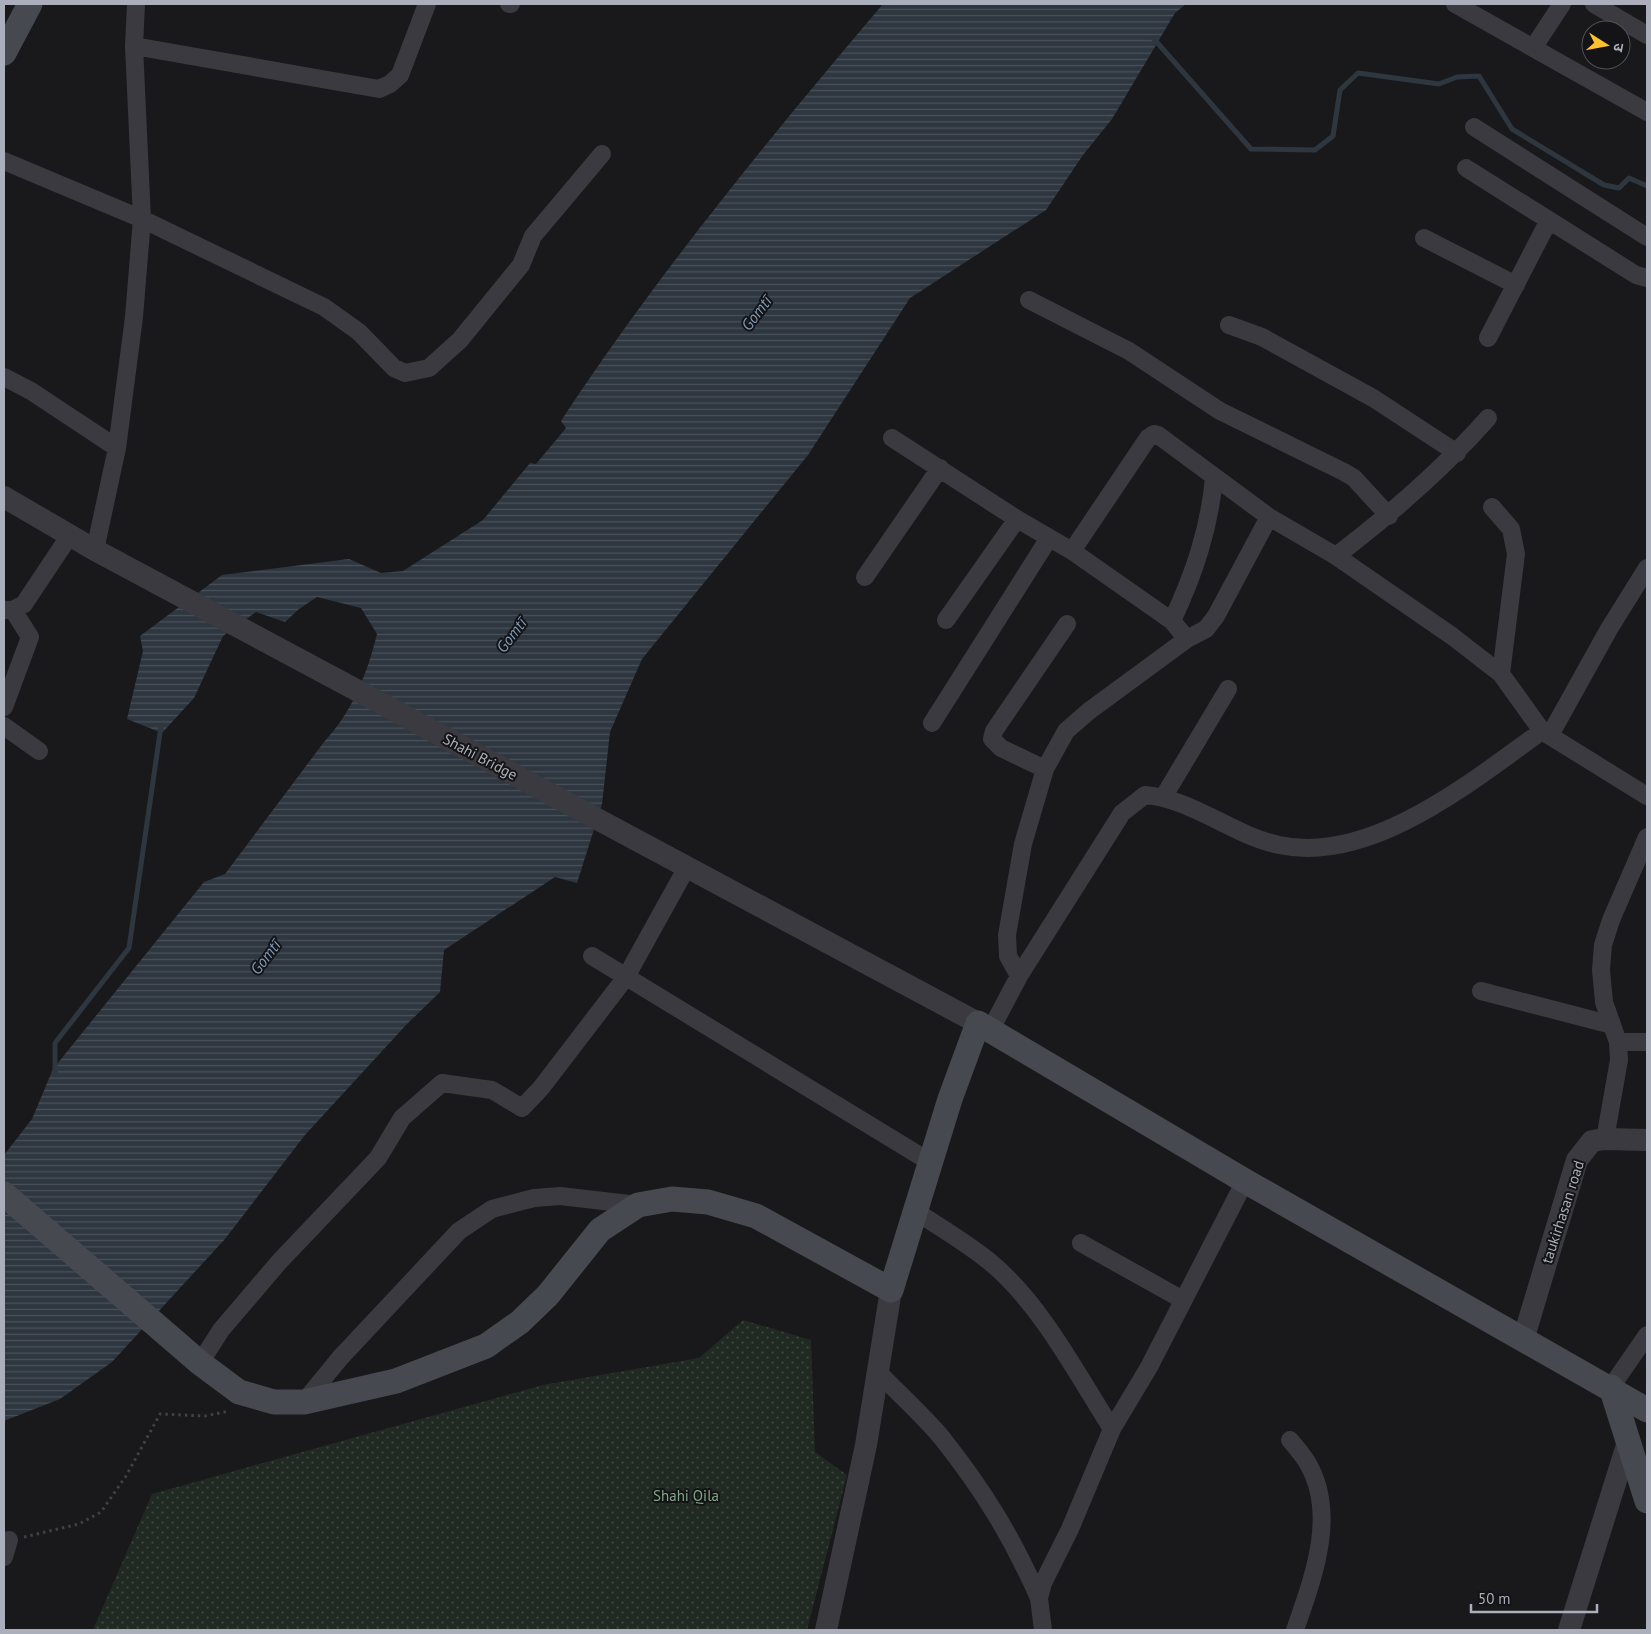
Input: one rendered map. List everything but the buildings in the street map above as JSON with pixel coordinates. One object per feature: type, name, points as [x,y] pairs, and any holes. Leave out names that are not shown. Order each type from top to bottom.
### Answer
[{"type":"main road","points":[[4,53],[30,4]]},
{"type":"main road","points":[[4,1194],[174,1342],[239,1392],[274,1402],[304,1402],[396,1381],[486,1346],[520,1322],[548,1294],[600,1230],[638,1205],[672,1199],[708,1202],[756,1216],[891,1290],[914,1210],[950,1099],[984,1027],[1245,1182],[1524,1340],[1611,1387],[1647,1410]]},
{"type":"main road","points":[[1611,1387],[1647,1501]]},
{"type":"street","points":[[95,550],[117,448],[134,317],[142,219],[134,46],[136,4]]},
{"type":"street","points":[[134,46],[379,88],[390,84],[400,75],[427,4]]},
{"type":"street","points":[[1455,4],[1647,112]]},
{"type":"street","points":[[1533,48],[1562,4]]},
{"type":"street","points":[[1594,4],[1647,36]]},
{"type":"street","points":[[1474,127],[1647,237]]},
{"type":"street","points":[[4,161],[142,219],[324,307],[359,332],[394,368],[405,373],[429,368],[460,340],[521,265],[528,244],[533,236],[602,154]]},
{"type":"street","points":[[1466,168],[1636,276],[1647,278]]},
{"type":"street","points":[[1488,338],[1549,220]]},
{"type":"street","points":[[1424,238],[1516,285]]},
{"type":"street","points":[[1029,300],[1128,351],[1220,411],[1354,478],[1389,516]]},
{"type":"street","points":[[1230,325],[1262,337],[1373,398],[1457,453]]},
{"type":"street","points":[[4,377],[31,391],[117,448]]},
{"type":"street","points":[[1336,556],[1389,516],[1457,453],[1488,418]]},
{"type":"street","points":[[1072,551],[1148,438],[1154,434],[1269,517],[1336,556],[1452,636],[1501,674],[1546,733],[1647,796]]},
{"type":"street","points":[[892,438],[1016,519],[1072,551],[1172,621],[1187,640]]},
{"type":"street","points":[[865,577],[940,468]]},
{"type":"street","points":[[1172,621],[1189,584],[1211,514],[1214,478]]},
{"type":"street","name":"Shahi Bridge","points":[[4,497],[95,550],[275,644],[346,685],[984,1027]]},
{"type":"street","points":[[1492,507],[1511,529],[1516,554],[1501,674]]},
{"type":"street","points":[[1019,976],[1008,956],[1006,935],[1023,844],[1045,769],[1066,731],[1089,710],[1187,640],[1206,629],[1216,616],[1269,517]]},
{"type":"street","points":[[946,620],[1016,519]]},
{"type":"street","points":[[4,707],[30,637],[8,610],[24,604],[70,535]]},
{"type":"street","points":[[932,724],[1049,538]]},
{"type":"street","points":[[984,1027],[1019,976],[1122,813],[1145,795],[1164,796],[1244,833],[1279,845],[1316,848],[1363,839],[1410,818],[1472,782],[1546,733],[1647,568]]},
{"type":"street","points":[[1045,769],[1001,748],[992,739],[994,731],[1067,624]]},
{"type":"street","points":[[1164,796],[1228,689]]},
{"type":"street","points":[[4,726],[39,750]]},
{"type":"street","points":[[1647,837],[1611,920],[1603,945],[1601,970],[1604,1002],[1615,1033],[1619,1060],[1605,1139],[1647,1140]]},
{"type":"street","points":[[200,1362],[221,1330],[280,1262],[378,1158],[402,1118],[442,1083],[492,1090],[522,1108],[540,1088],[626,977],[687,868]]},
{"type":"street","points":[[592,956],[930,1162]]},
{"type":"street","points":[[1480,991],[1647,1042]]},
{"type":"street","name":"taukirhasan road","points":[[1524,1340],[1577,1160],[1592,1141],[1605,1139]]},
{"type":"street","points":[[1039,1598],[1043,1583],[1070,1529],[1112,1429],[1149,1367],[1245,1182]]},
{"type":"street","points":[[304,1402],[340,1358],[459,1231],[492,1209],[534,1198],[560,1196],[638,1205]]},
{"type":"street","points":[[914,1210],[990,1263],[1023,1295],[1061,1348],[1112,1429]]},
{"type":"street","points":[[1080,1243],[1183,1300]]},
{"type":"street","points":[[826,1630],[866,1445],[891,1290]]},
{"type":"street","points":[[1611,1387],[1647,1335]]},
{"type":"street","points":[[878,1372],[941,1437],[994,1509],[1017,1548],[1039,1598],[1044,1630]]},
{"type":"street","points":[[1290,1440],[1307,1463],[1322,1504],[1320,1540],[1314,1576],[1296,1630]]},
{"type":"street","points":[[1569,1630],[1628,1442]]},
{"type":"street","points":[[4,1557],[9,1540]]},
{"type":"path","points":[[9,1540],[79,1524],[101,1512],[126,1476],[160,1414],[206,1416],[221,1414],[233,1409],[248,1395]]},
{"type":"green space","name":"Shahi Qila","points":[[743,1320],[811,1340],[815,1452],[847,1475],[807,1630],[93,1630],[152,1494],[543,1385],[699,1358]]},
{"type":"water","name":"Gomtī","points":[[883,4],[1186,4],[1175,13],[1112,119],[1083,155],[1046,210],[910,298],[808,455],[642,659],[610,732],[602,804],[577,883],[555,877],[444,950],[440,992],[406,1025],[305,1135],[225,1239],[112,1362],[60,1399],[4,1421],[4,1155],[32,1119],[53,1069],[204,882],[225,874],[343,718],[358,691],[369,663],[377,634],[361,608],[317,597],[299,609],[285,622],[256,612],[223,636],[194,698],[162,733],[127,719],[143,651],[140,636],[222,575],[349,559],[381,573],[403,571],[483,520],[530,463],[536,464],[566,428],[561,421],[675,260],[799,104]]},
{"type":"waterway","points":[[1154,39],[1251,149],[1315,150],[1333,136],[1340,90],[1358,73],[1439,84],[1457,77],[1479,76],[1512,129],[1604,185],[1619,188],[1629,178],[1647,186]]},
{"type":"waterway","points":[[55,1072],[55,1043],[129,948],[161,726]]}]
